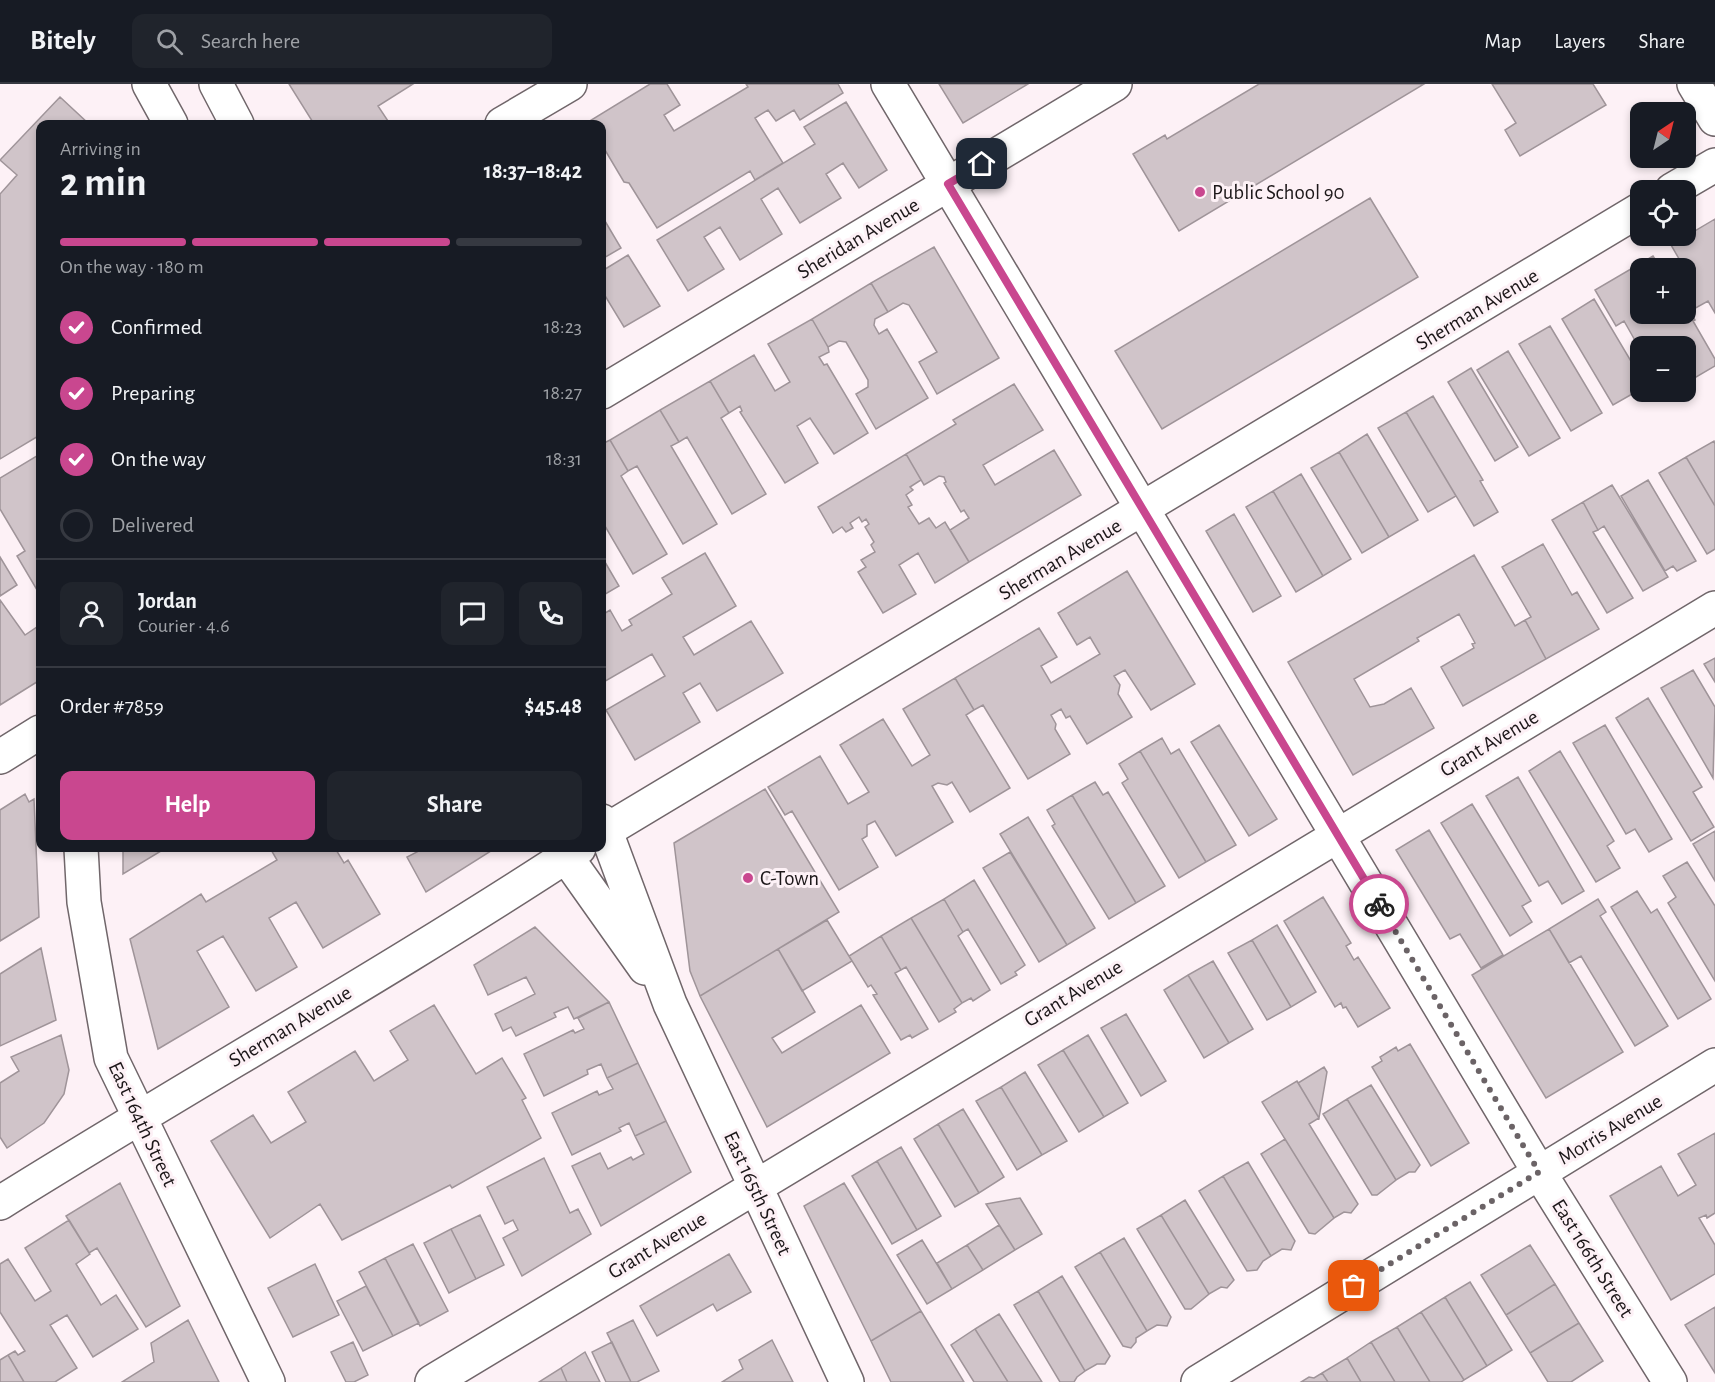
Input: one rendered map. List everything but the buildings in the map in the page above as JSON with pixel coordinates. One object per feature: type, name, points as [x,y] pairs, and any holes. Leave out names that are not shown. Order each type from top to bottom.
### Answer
[{"type":"street","points":[[149,84],[169,120]]},
{"type":"street","points":[[216,84],[235,120]]},
{"type":"street","points":[[509,120],[570,84]]},
{"type":"street","name":"East 166th Street","points":[[888,84],[1539,1172],[1670,1382]]},
{"type":"street","name":"Sheridan Avenue","points":[[606,390],[1115,84]]},
{"type":"street","points":[[1694,84],[1715,119]]},
{"type":"street","points":[[1689,180],[1715,165]]},
{"type":"street","name":"Sherman Avenue","points":[[606,826],[1143,510],[1630,216]]},
{"type":"street","name":"Grant Avenue","points":[[432,1382],[1715,608]]},
{"type":"street","points":[[0,757],[36,734]]},
{"type":"street","name":"East 165th Street","points":[[606,836],[670,1004],[847,1382]]},
{"type":"street","name":"East 164th Street","points":[[81,852],[84,902],[111,1058],[268,1382]]},
{"type":"street","name":"Sherman Avenue","points":[[0,1203],[139,1116],[437,939],[567,852]]},
{"type":"street","name":"East 165th Street","points":[[569,852],[670,1004]]},
{"type":"street","name":"Morris Avenue","points":[[1197,1382],[1715,1065]]},
{"type":"way so far","points":[[1354,1286],[1539,1172],[1379,904]]},
{"type":"place","name":"Public School 90","points":[[1200,192]]},
{"type":"place","name":"C-Town","points":[[748,878]]},
{"type":"route","points":[[982,164],[948,184],[1379,904]]}]
